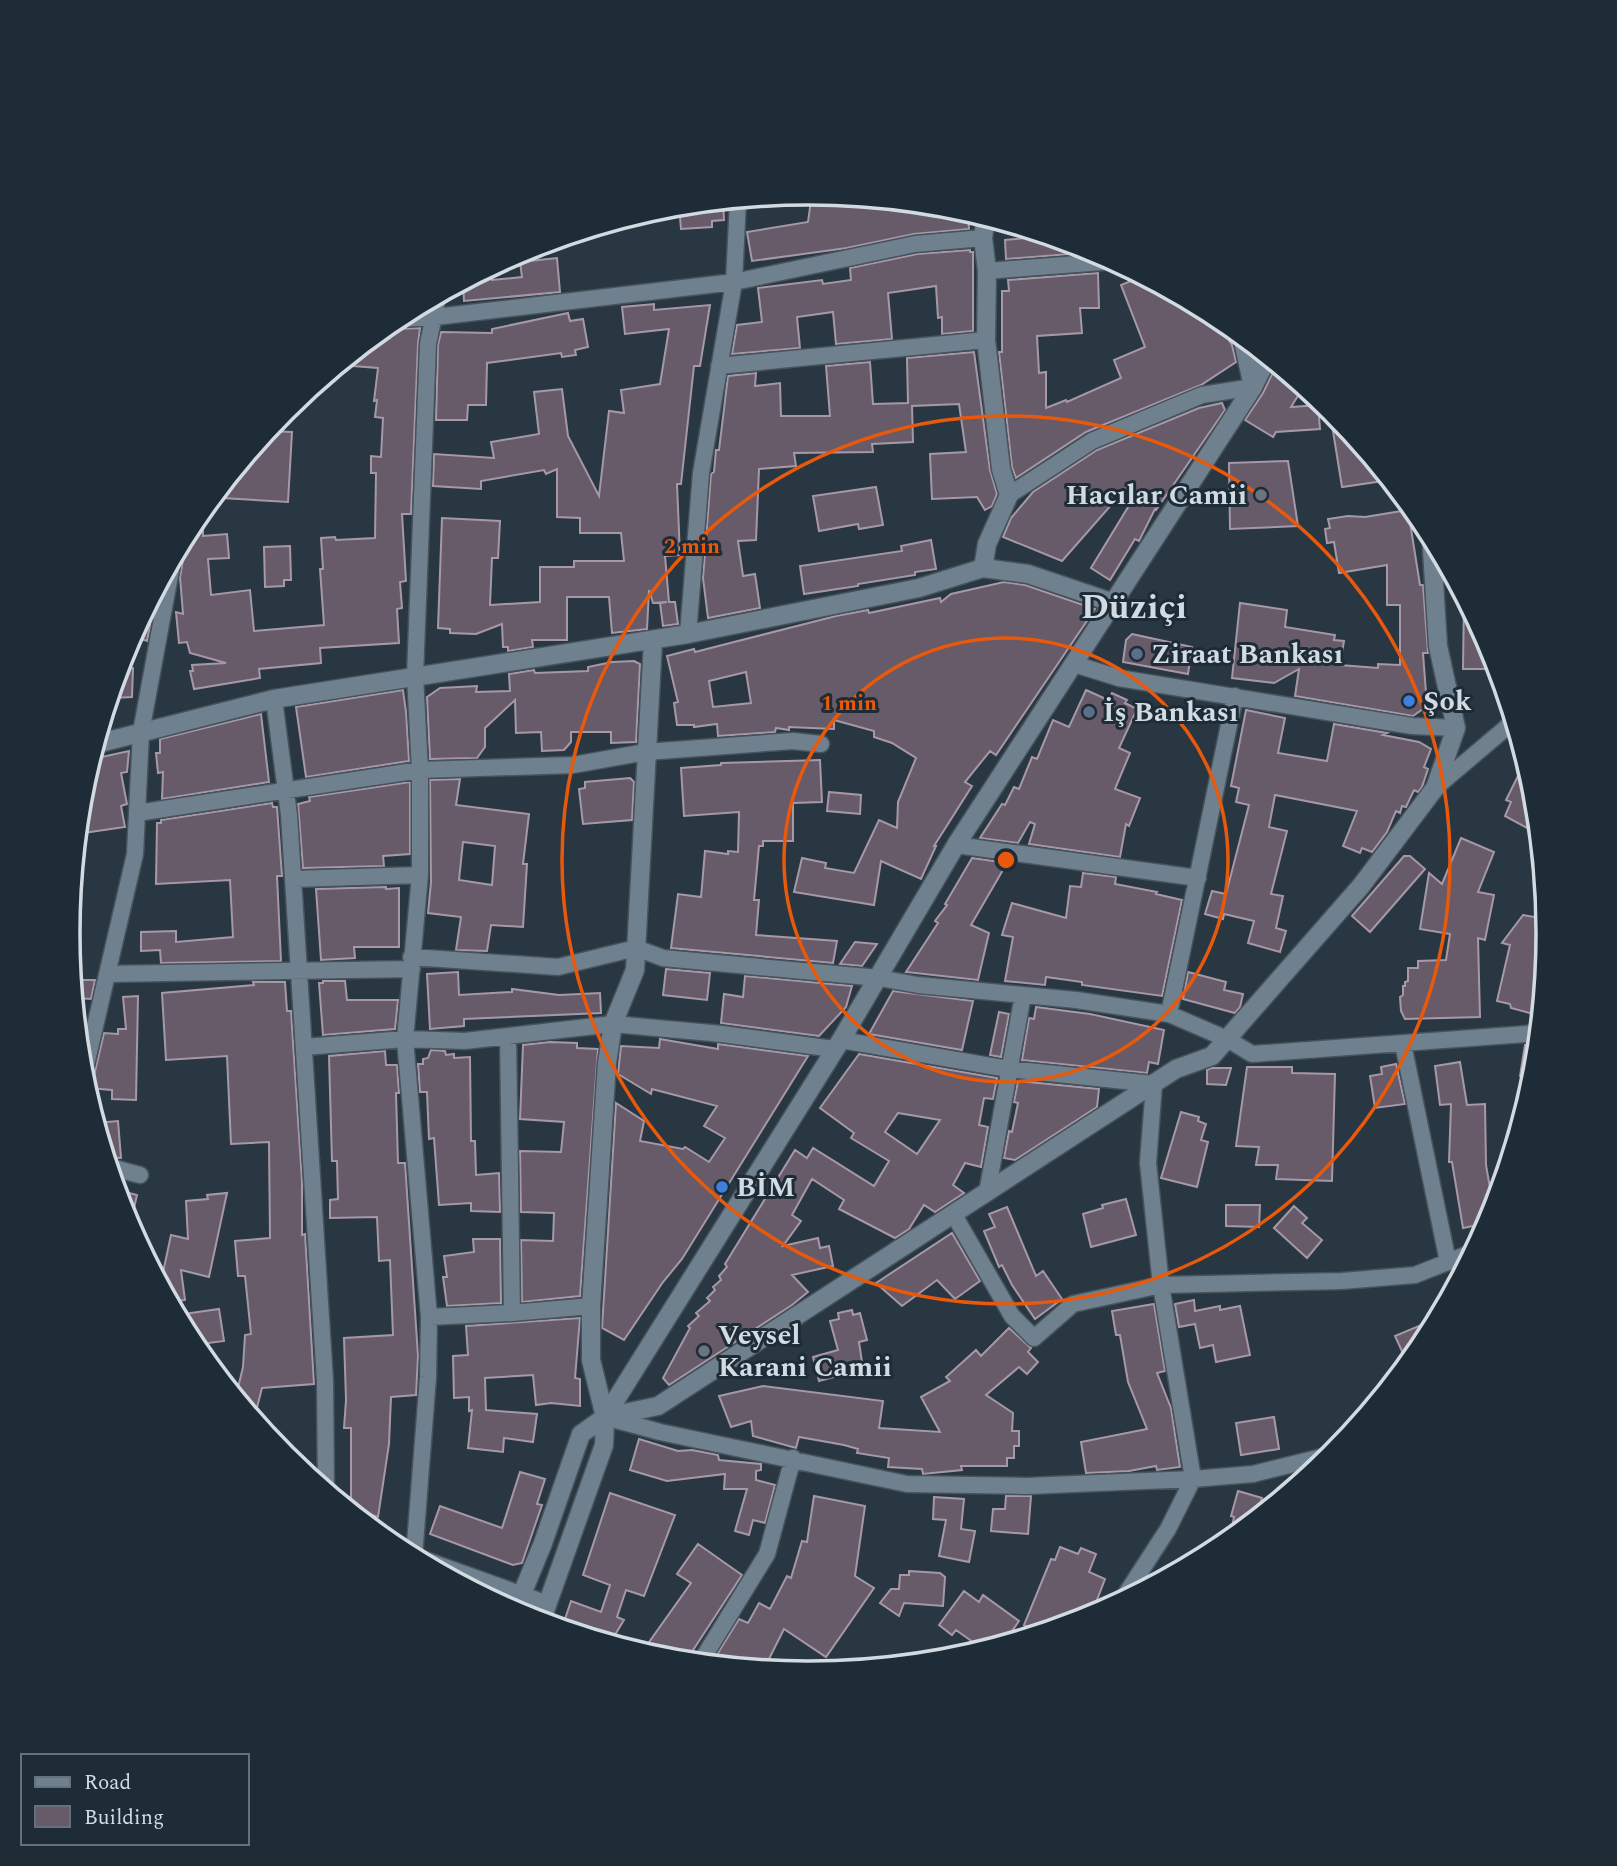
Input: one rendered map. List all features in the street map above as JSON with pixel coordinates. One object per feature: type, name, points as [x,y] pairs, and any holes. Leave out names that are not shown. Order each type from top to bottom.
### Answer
[{"type":"street","points":[[688,634],[701,473],[734,282],[738,209]]},
{"type":"street","points":[[985,227],[986,340],[1001,469],[1009,495]]},
{"type":"street","points":[[421,318],[734,282],[915,244],[983,239]]},
{"type":"street","points":[[987,271],[1093,263]]},
{"type":"street","points":[[411,1543],[428,1377],[429,1317],[405,1039],[420,875],[420,770],[415,676],[428,344],[436,308]]},
{"type":"street","points":[[719,366],[986,340]]},
{"type":"street","points":[[1245,350],[1253,387]]},
{"type":"street","points":[[519,1601],[581,1434],[605,1417],[838,1045],[956,845],[1253,387],[1264,365]]},
{"type":"street","points":[[983,568],[987,544],[1009,495],[1092,441],[1202,395],[1253,387]]},
{"type":"street","points":[[1433,559],[1438,646],[1456,728],[1435,788]]},
{"type":"street","points":[[106,741],[274,699],[688,634],[919,588],[983,568],[1028,574],[1114,603]]},
{"type":"street","points":[[90,1048],[135,854],[141,732],[167,589]]},
{"type":"street","points":[[545,1611],[604,1445],[605,1417],[591,1360],[591,1306],[607,1063],[613,1024],[635,970],[653,640]]},
{"type":"street","points":[[1074,664],[1119,678],[1412,726],[1456,728]]},
{"type":"street","points":[[1169,1013],[1235,696]]},
{"type":"street","points":[[274,699],[286,792],[293,879],[325,1381],[326,1478]]},
{"type":"street","points":[[605,1417],[658,1406],[1176,1069],[1212,1056],[1361,886],[1435,788],[1507,727]]},
{"type":"street","points":[[137,813],[420,770],[573,765],[646,752],[793,741],[821,744]]},
{"type":"street","points":[[956,845],[1198,878]]},
{"type":"street","points":[[293,879],[420,875]]},
{"type":"street","points":[[107,974],[299,971],[411,963],[558,967],[636,948],[663,958],[879,978],[918,985],[1076,1000],[1169,1013],[1227,1039],[1252,1054],[1529,1034]]},
{"type":"street","points":[[987,1193],[1023,995]]},
{"type":"street","points":[[304,1048],[405,1039],[465,1041],[613,1024],[838,1045],[1009,1069],[1154,1084]]},
{"type":"street","points":[[508,1036],[512,1313]]},
{"type":"street","points":[[1403,1044],[1448,1262]]},
{"type":"street","points":[[1132,1585],[1168,1529],[1193,1479],[1161,1285],[1148,1163],[1154,1084]]},
{"type":"street","points":[[120,1170],[140,1175]]},
{"type":"street","points":[[954,1215],[1012,1315],[1034,1338],[1073,1304],[1161,1285],[1342,1281],[1415,1275],[1460,1257]]},
{"type":"street","points":[[429,1317],[591,1306]]},
{"type":"street","points":[[605,1417],[660,1432],[907,1483],[1027,1486],[1193,1479],[1253,1474],[1310,1460]]},
{"type":"street","points":[[705,1654],[766,1554],[793,1458]]},
{"type":"street","points":[[465,1574],[548,1604]]},
{"type":"building","points":[[810,205],[856,207],[951,219],[969,223],[969,229],[914,234],[847,248],[752,261],[747,232],[808,222]]},
{"type":"building","points":[[723,210],[724,220],[712,221],[712,227],[681,229],[680,217]]},
{"type":"building","points":[[1024,238],[1071,254],[1006,259],[1005,240]]},
{"type":"building","points":[[970,250],[973,252],[973,331],[942,334],[942,317],[938,318],[936,286],[888,293],[892,339],[836,344],[833,312],[797,317],[800,348],[732,354],[737,325],[762,322],[758,288],[822,280],[823,284],[851,280],[850,268],[917,254]]},
{"type":"building","points":[[557,258],[560,292],[464,301],[464,293],[492,278],[492,280],[522,277],[520,264]]},
{"type":"building","points":[[1098,273],[1099,308],[1080,308],[1082,333],[1037,336],[1039,373],[1046,372],[1046,408],[1066,400],[1067,402],[1121,378],[1114,360],[1145,347],[1121,285],[1131,281],[1228,338],[1236,362],[1201,385],[1086,432],[1016,478],[1012,467],[999,352],[1002,352],[1002,291],[1009,291],[1008,280]]},
{"type":"building","points":[[654,304],[654,310],[710,305],[700,366],[694,366],[681,484],[677,484],[680,555],[665,556],[669,602],[675,602],[678,624],[663,626],[660,603],[667,602],[653,603],[649,590],[647,629],[612,633],[609,597],[567,597],[567,640],[532,640],[533,647],[508,651],[508,647],[503,647],[502,624],[476,634],[450,633],[450,629],[438,628],[442,518],[500,521],[498,558],[492,558],[490,605],[540,602],[540,567],[574,567],[574,561],[624,561],[621,533],[580,533],[580,518],[557,517],[557,469],[546,474],[544,470],[481,481],[481,489],[433,486],[434,454],[494,458],[491,442],[539,434],[534,392],[562,389],[568,436],[599,496],[609,411],[624,413],[621,390],[660,384],[669,329],[625,334],[622,307]]},
{"type":"building","points":[[568,313],[570,321],[583,319],[588,347],[575,350],[576,355],[562,357],[561,353],[487,363],[486,405],[468,405],[467,420],[436,420],[438,345],[441,332],[492,333],[492,329]]},
{"type":"building","points":[[420,328],[411,514],[402,514],[406,581],[400,582],[402,608],[397,609],[399,643],[320,648],[321,663],[259,669],[260,678],[194,689],[190,671],[193,671],[192,665],[226,663],[190,653],[187,642],[179,643],[176,612],[183,614],[180,577],[183,561],[203,529],[203,536],[227,534],[229,558],[208,559],[211,595],[250,590],[254,631],[324,625],[321,538],[375,538],[376,473],[371,473],[371,456],[381,457],[383,418],[375,417],[378,368],[352,366],[403,329]]},
{"type":"building","points":[[974,352],[990,470],[997,494],[992,506],[985,510],[977,497],[932,499],[930,454],[966,452],[959,404],[912,406],[913,442],[872,444],[873,452],[794,453],[796,466],[759,469],[756,540],[738,541],[743,576],[755,574],[760,608],[708,618],[703,578],[711,474],[714,472],[716,450],[719,450],[728,376],[756,373],[755,386],[780,383],[781,416],[830,416],[826,366],[870,362],[873,404],[908,403],[907,358]]},
{"type":"building","points":[[1273,373],[1298,395],[1291,407],[1310,406],[1319,414],[1320,429],[1276,432],[1273,437],[1245,420]]},
{"type":"building","points":[[1222,403],[1225,410],[1155,509],[1139,541],[1135,539],[1110,580],[1091,568],[1136,494],[1127,487],[1062,561],[1003,537],[1011,518],[1033,492],[1097,450],[1199,408]]},
{"type":"building","points":[[1332,428],[1379,482],[1342,487]]},
{"type":"building","points":[[281,432],[292,432],[288,502],[225,498]]},
{"type":"building","name":"Hacılar Camii","points":[[1288,461],[1298,526],[1230,529],[1229,463]]},
{"type":"building","points":[[876,487],[883,525],[859,529],[858,524],[819,531],[813,496]]},
{"type":"building","points":[[1401,511],[1410,524],[1420,585],[1423,585],[1428,653],[1423,653],[1427,706],[1413,716],[1295,696],[1299,669],[1274,683],[1232,678],[1240,603],[1287,610],[1285,627],[1335,635],[1334,640],[1344,641],[1340,665],[1378,668],[1378,664],[1400,665],[1400,605],[1387,605],[1387,565],[1339,573],[1334,542],[1327,543],[1325,529],[1330,528],[1328,519]]},
{"type":"building","points":[[931,540],[936,569],[858,586],[804,594],[800,566],[902,551],[901,546]]},
{"type":"building","points":[[290,546],[291,580],[284,580],[284,586],[265,587],[264,547]]},
{"type":"building","points":[[1004,582],[1025,585],[1095,609],[996,755],[990,751],[965,782],[972,786],[934,846],[921,879],[881,861],[874,905],[794,892],[802,858],[826,863],[825,868],[854,873],[879,820],[897,828],[898,802],[916,758],[892,743],[874,737],[874,731],[834,720],[834,729],[789,727],[789,730],[776,728],[775,732],[718,736],[717,724],[694,727],[677,725],[674,703],[678,702],[667,656],[694,649],[695,652],[836,616],[868,610],[869,613],[940,598],[941,602],[951,594]],"holes":[[[746,672],[751,703],[713,707],[709,681]]]},
{"type":"building","points":[[1464,617],[1487,669],[1463,669]]},
{"type":"building","points":[[151,622],[147,641],[143,640]]},
{"type":"building","points":[[1132,634],[1192,647],[1188,674],[1123,662],[1126,640]]},
{"type":"building","points":[[634,661],[640,664],[636,742],[611,743],[611,732],[571,732],[571,742],[564,750],[542,751],[541,732],[516,733],[515,700],[485,728],[485,747],[477,758],[430,759],[427,697],[440,688],[477,686],[476,692],[510,691],[509,674],[534,670],[535,673],[588,671],[588,667]]},
{"type":"building","points":[[133,668],[132,697],[119,698]]},
{"type":"building","points":[[403,690],[409,761],[306,777],[296,707]]},
{"type":"building","points":[[1086,690],[1108,700],[1112,693],[1127,700],[1125,703],[1137,709],[1119,748],[1130,753],[1115,789],[1140,798],[1129,826],[1126,824],[1120,857],[1029,844],[1035,824],[1030,822],[1018,843],[980,838],[1002,804],[1005,805],[1014,787],[1019,789],[1032,757],[1037,759],[1053,720],[1069,727]]},
{"type":"building","points":[[1246,710],[1285,718],[1278,753],[1327,761],[1334,724],[1387,733],[1383,735],[1419,742],[1431,749],[1424,767],[1428,769],[1422,787],[1418,792],[1414,790],[1400,813],[1396,811],[1387,832],[1372,852],[1362,848],[1360,853],[1343,846],[1357,811],[1275,795],[1269,827],[1287,831],[1271,894],[1283,896],[1276,928],[1286,931],[1280,952],[1248,943],[1254,921],[1224,914],[1223,919],[1205,914],[1212,891],[1226,894],[1249,805],[1236,802],[1239,788],[1231,786]]},
{"type":"building","points":[[261,714],[269,782],[162,799],[163,772],[158,773],[156,753],[160,753],[160,739]]},
{"type":"building","points":[[129,751],[127,772],[121,773],[127,804],[121,806],[125,827],[88,832],[94,791],[102,757]]},
{"type":"building","points":[[820,760],[822,802],[793,803],[793,841],[763,841],[763,846],[759,846],[754,900],[759,900],[756,935],[837,941],[833,963],[671,948],[678,894],[701,897],[705,851],[728,854],[728,851],[738,852],[739,812],[684,816],[681,768],[721,763]]},
{"type":"building","points":[[1519,774],[1529,829],[1505,816],[1511,802],[1506,800]]},
{"type":"building","points":[[630,778],[634,782],[632,820],[583,824],[579,789],[585,788],[585,782]]},
{"type":"building","points":[[460,779],[456,805],[529,814],[523,864],[527,864],[523,927],[491,925],[487,951],[456,950],[461,917],[428,913],[431,882],[430,780]],"holes":[[[463,842],[495,846],[492,885],[459,880]]]},
{"type":"building","points":[[410,782],[410,854],[383,856],[384,866],[303,868],[298,804],[310,801],[309,797]]},
{"type":"building","points":[[829,792],[861,795],[860,814],[827,811]]},
{"type":"building","points":[[272,803],[273,807],[277,807],[282,876],[277,876],[281,961],[161,963],[160,950],[141,951],[141,932],[176,931],[176,942],[233,937],[230,880],[156,884],[157,823],[161,823],[161,820]]},
{"type":"building","points":[[1461,838],[1494,852],[1478,892],[1494,895],[1485,940],[1478,938],[1480,1017],[1405,1019],[1401,1011],[1400,997],[1403,995],[1405,982],[1408,981],[1408,968],[1418,968],[1418,961],[1446,960],[1450,934],[1420,929],[1429,873],[1442,884]]},
{"type":"building","points":[[1404,856],[1410,856],[1425,869],[1370,932],[1352,916]]},
{"type":"building","points":[[972,858],[1007,863],[971,925],[989,933],[978,980],[906,972],[938,923],[935,921],[947,905],[945,904]]},
{"type":"building","points":[[1083,873],[1116,877],[1115,884],[1182,900],[1162,996],[1046,977],[1045,985],[1005,981],[1013,937],[1002,935],[1012,903],[1066,918],[1070,886],[1081,887]]},
{"type":"building","points":[[399,888],[399,947],[354,947],[355,958],[321,960],[316,889]]},
{"type":"building","points":[[1523,915],[1536,917],[1532,1013],[1497,1001],[1510,945],[1502,943]]},
{"type":"building","points":[[855,942],[877,944],[862,966],[840,964]]},
{"type":"building","points":[[666,969],[710,973],[707,1000],[663,995]]},
{"type":"building","points":[[458,972],[459,995],[512,992],[512,989],[559,995],[600,993],[601,1013],[464,1019],[464,1026],[430,1029],[427,974]]},
{"type":"building","points":[[1188,972],[1226,982],[1224,990],[1243,994],[1240,1007],[1235,1013],[1183,999]]},
{"type":"building","points":[[745,976],[852,986],[846,1007],[819,1036],[721,1023],[724,994],[743,997]]},
{"type":"building","points":[[82,980],[95,980],[91,999],[84,999]]},
{"type":"building","points":[[345,981],[347,1000],[398,1000],[395,1029],[323,1035],[319,983]]},
{"type":"building","points":[[253,982],[285,982],[287,1011],[291,1011],[302,1181],[302,1235],[305,1234],[314,1384],[262,1388],[257,1408],[239,1385],[245,1335],[251,1334],[245,1276],[238,1276],[235,1241],[270,1238],[269,1142],[231,1144],[227,1056],[166,1060],[162,993],[254,985]]},
{"type":"building","points":[[893,991],[973,1001],[962,1050],[869,1034]]},
{"type":"building","points":[[138,996],[136,1100],[112,1099],[112,1090],[97,1089],[94,1075],[104,1033],[118,1034],[118,1029],[126,1029],[123,997]]},
{"type":"building","points":[[1036,1007],[1090,1014],[1164,1030],[1158,1064],[1149,1062],[1147,1073],[1022,1060],[1029,1018],[1034,1019]]},
{"type":"building","points":[[999,1012],[1009,1014],[1001,1057],[990,1055]]},
{"type":"building","points":[[660,1039],[718,1049],[718,1044],[808,1056],[682,1259],[624,1340],[602,1328],[616,1103],[644,1121],[640,1141],[683,1149],[685,1147],[709,1162],[725,1138],[704,1126],[717,1106],[652,1089],[651,1094],[618,1074],[621,1046],[659,1048]]},
{"type":"building","points":[[577,1043],[577,1048],[598,1049],[580,1296],[522,1302],[521,1240],[553,1241],[554,1213],[521,1212],[520,1151],[561,1152],[564,1122],[520,1119],[523,1045]]},
{"type":"building","points":[[1525,1045],[1527,1045],[1523,1076],[1520,1076]]},
{"type":"building","points":[[431,1050],[445,1051],[446,1055],[454,1054],[454,1058],[470,1057],[471,1141],[475,1141],[476,1175],[499,1173],[500,1212],[471,1211],[471,1203],[439,1205],[434,1138],[429,1139],[427,1092],[420,1092],[418,1064],[423,1064],[423,1059],[428,1058]]},
{"type":"building","points":[[385,1051],[386,1065],[397,1065],[398,1163],[405,1163],[418,1356],[416,1395],[391,1397],[389,1444],[378,1517],[370,1514],[351,1499],[351,1428],[344,1428],[344,1338],[393,1335],[390,1260],[379,1261],[377,1217],[330,1218],[330,1200],[338,1199],[337,1161],[332,1161],[329,1056]]},
{"type":"building","points":[[859,1054],[997,1078],[993,1099],[984,1098],[979,1125],[988,1127],[981,1167],[965,1163],[953,1185],[964,1193],[935,1212],[924,1205],[909,1229],[895,1238],[839,1209],[844,1200],[812,1179],[792,1215],[801,1221],[783,1246],[818,1238],[820,1248],[829,1246],[833,1266],[792,1275],[808,1292],[669,1385],[663,1378],[690,1328],[688,1326],[699,1316],[696,1313],[710,1301],[707,1298],[721,1280],[719,1276],[727,1267],[725,1264],[795,1150],[807,1158],[813,1148],[874,1186],[889,1161],[851,1138],[854,1133],[820,1108]],"holes":[[[898,1113],[940,1120],[917,1154],[885,1132]]]},
{"type":"building","points":[[1460,1062],[1467,1105],[1485,1104],[1486,1165],[1490,1188],[1475,1226],[1463,1228],[1452,1162],[1449,1162],[1451,1104],[1440,1105],[1435,1066]]},
{"type":"building","points":[[1396,1064],[1405,1104],[1375,1108],[1370,1076],[1382,1074],[1381,1067]]},
{"type":"building","points":[[1247,1067],[1292,1067],[1292,1073],[1335,1074],[1332,1181],[1276,1179],[1278,1165],[1256,1165],[1259,1147],[1236,1146]]},
{"type":"building","points":[[1231,1068],[1226,1085],[1207,1084],[1207,1070]]},
{"type":"building","points":[[1018,1081],[1099,1089],[1097,1107],[1015,1160],[1004,1158],[1018,1103],[1014,1102]]},
{"type":"building","points":[[1181,1112],[1199,1117],[1198,1121],[1206,1124],[1201,1140],[1208,1142],[1197,1187],[1161,1178]]},
{"type":"building","points":[[118,1121],[121,1158],[116,1158],[105,1122]]},
{"type":"building","points":[[129,1193],[137,1195],[134,1207]]},
{"type":"building","points":[[227,1193],[209,1277],[181,1270],[185,1300],[180,1301],[164,1270],[171,1235],[188,1239],[186,1201],[208,1199],[207,1195]]},
{"type":"building","points":[[1126,1199],[1136,1235],[1091,1247],[1083,1214],[1103,1208],[1102,1205]]},
{"type":"building","points":[[1226,1205],[1260,1205],[1259,1227],[1226,1226]]},
{"type":"building","points":[[1294,1206],[1307,1218],[1302,1223],[1322,1240],[1307,1258],[1274,1228]]},
{"type":"building","points":[[1007,1207],[1036,1276],[1043,1271],[1062,1299],[1035,1319],[1002,1265],[999,1267],[984,1231],[995,1227],[989,1214]]},
{"type":"building","points":[[952,1233],[980,1281],[955,1299],[937,1280],[902,1306],[876,1283]]},
{"type":"building","points":[[473,1239],[500,1239],[501,1303],[447,1306],[443,1277],[447,1277],[444,1256],[474,1252]]},
{"type":"building","points":[[1194,1300],[1195,1311],[1220,1306],[1220,1310],[1240,1306],[1250,1355],[1216,1362],[1213,1345],[1200,1348],[1195,1324],[1179,1327],[1175,1304]]},
{"type":"building","points":[[1154,1304],[1165,1371],[1157,1373],[1171,1408],[1180,1467],[1157,1470],[1156,1466],[1129,1471],[1086,1473],[1081,1442],[1147,1429],[1128,1382],[1120,1335],[1116,1335],[1112,1311]]},
{"type":"building","points":[[219,1309],[224,1341],[207,1343],[188,1313]]},
{"type":"building","points":[[852,1310],[853,1315],[860,1313],[867,1340],[859,1342],[863,1369],[819,1381],[813,1357],[838,1350],[830,1321],[839,1319],[838,1313]]},
{"type":"building","points":[[580,1318],[575,1378],[580,1379],[580,1406],[551,1403],[536,1405],[533,1375],[485,1378],[486,1410],[537,1414],[533,1442],[504,1438],[503,1452],[468,1448],[472,1410],[469,1411],[469,1397],[454,1398],[453,1356],[468,1355],[466,1326]]},
{"type":"building","points":[[1422,1325],[1403,1353],[1395,1336]]},
{"type":"building","points":[[1009,1328],[1031,1348],[1028,1352],[1038,1362],[1027,1374],[1019,1367],[986,1395],[1013,1413],[1012,1431],[1019,1431],[1019,1446],[1014,1446],[1014,1458],[1007,1458],[1007,1466],[961,1466],[962,1470],[923,1474],[922,1469],[888,1467],[889,1458],[857,1453],[858,1449],[844,1445],[799,1437],[796,1448],[753,1436],[751,1421],[731,1427],[719,1396],[763,1386],[883,1401],[879,1428],[940,1432],[921,1397],[950,1381],[946,1377],[976,1350],[981,1356]]},
{"type":"building","points":[[1274,1417],[1279,1449],[1241,1455],[1236,1423]]},
{"type":"building","points":[[639,1439],[678,1451],[692,1450],[718,1455],[719,1460],[761,1464],[761,1470],[756,1471],[756,1480],[775,1485],[765,1523],[753,1520],[749,1535],[735,1531],[747,1489],[724,1489],[725,1474],[667,1481],[630,1470]]},
{"type":"building","points":[[520,1472],[545,1479],[537,1504],[542,1505],[522,1563],[513,1565],[430,1534],[440,1506],[502,1528]]},
{"type":"building","points":[[1238,1491],[1262,1498],[1260,1504],[1235,1523],[1231,1516]]},
{"type":"building","points":[[610,1493],[675,1515],[644,1596],[626,1590],[617,1617],[624,1620],[615,1635],[565,1619],[571,1601],[601,1612],[610,1585],[583,1575]]},
{"type":"building","points":[[814,1496],[865,1506],[855,1576],[874,1588],[826,1657],[784,1629],[769,1659],[717,1655],[739,1619],[748,1623],[759,1603],[770,1609],[787,1576],[791,1578],[802,1541],[807,1542]]},
{"type":"building","points":[[1006,1496],[1031,1496],[1028,1534],[991,1531],[993,1509],[1005,1509]]},
{"type":"building","points":[[934,1497],[964,1499],[961,1529],[975,1531],[969,1562],[939,1556],[946,1520],[933,1519]]},
{"type":"building","points":[[698,1544],[742,1575],[692,1651],[649,1643],[691,1583],[677,1574]]},
{"type":"building","points":[[1060,1547],[1078,1554],[1081,1548],[1096,1554],[1089,1572],[1105,1579],[1096,1602],[1027,1627],[1024,1625],[1051,1559],[1055,1560]]},
{"type":"building","points":[[909,1571],[940,1573],[945,1577],[943,1606],[904,1603],[899,1616],[880,1603],[891,1589],[899,1589],[900,1575],[909,1575]]},
{"type":"building","points":[[964,1591],[979,1602],[983,1595],[1019,1621],[1012,1632],[973,1642],[956,1630],[952,1635],[939,1625]]},
{"type":"place","name":"Hacılar Camii","points":[[1261,495]]},
{"type":"place","name":"Ziraat Bankası","points":[[1137,654]]},
{"type":"place","name":"Şok","points":[[1409,701]]},
{"type":"place","name":"İş Bankası","points":[[1089,712]]},
{"type":"place","name":"BİM","points":[[722,1187]]},
{"type":"place","name":"Veysel Karani Camii","points":[[704,1351]]},
{"type":"district","name":"Düziçi","points":[[1134,607]]}]
